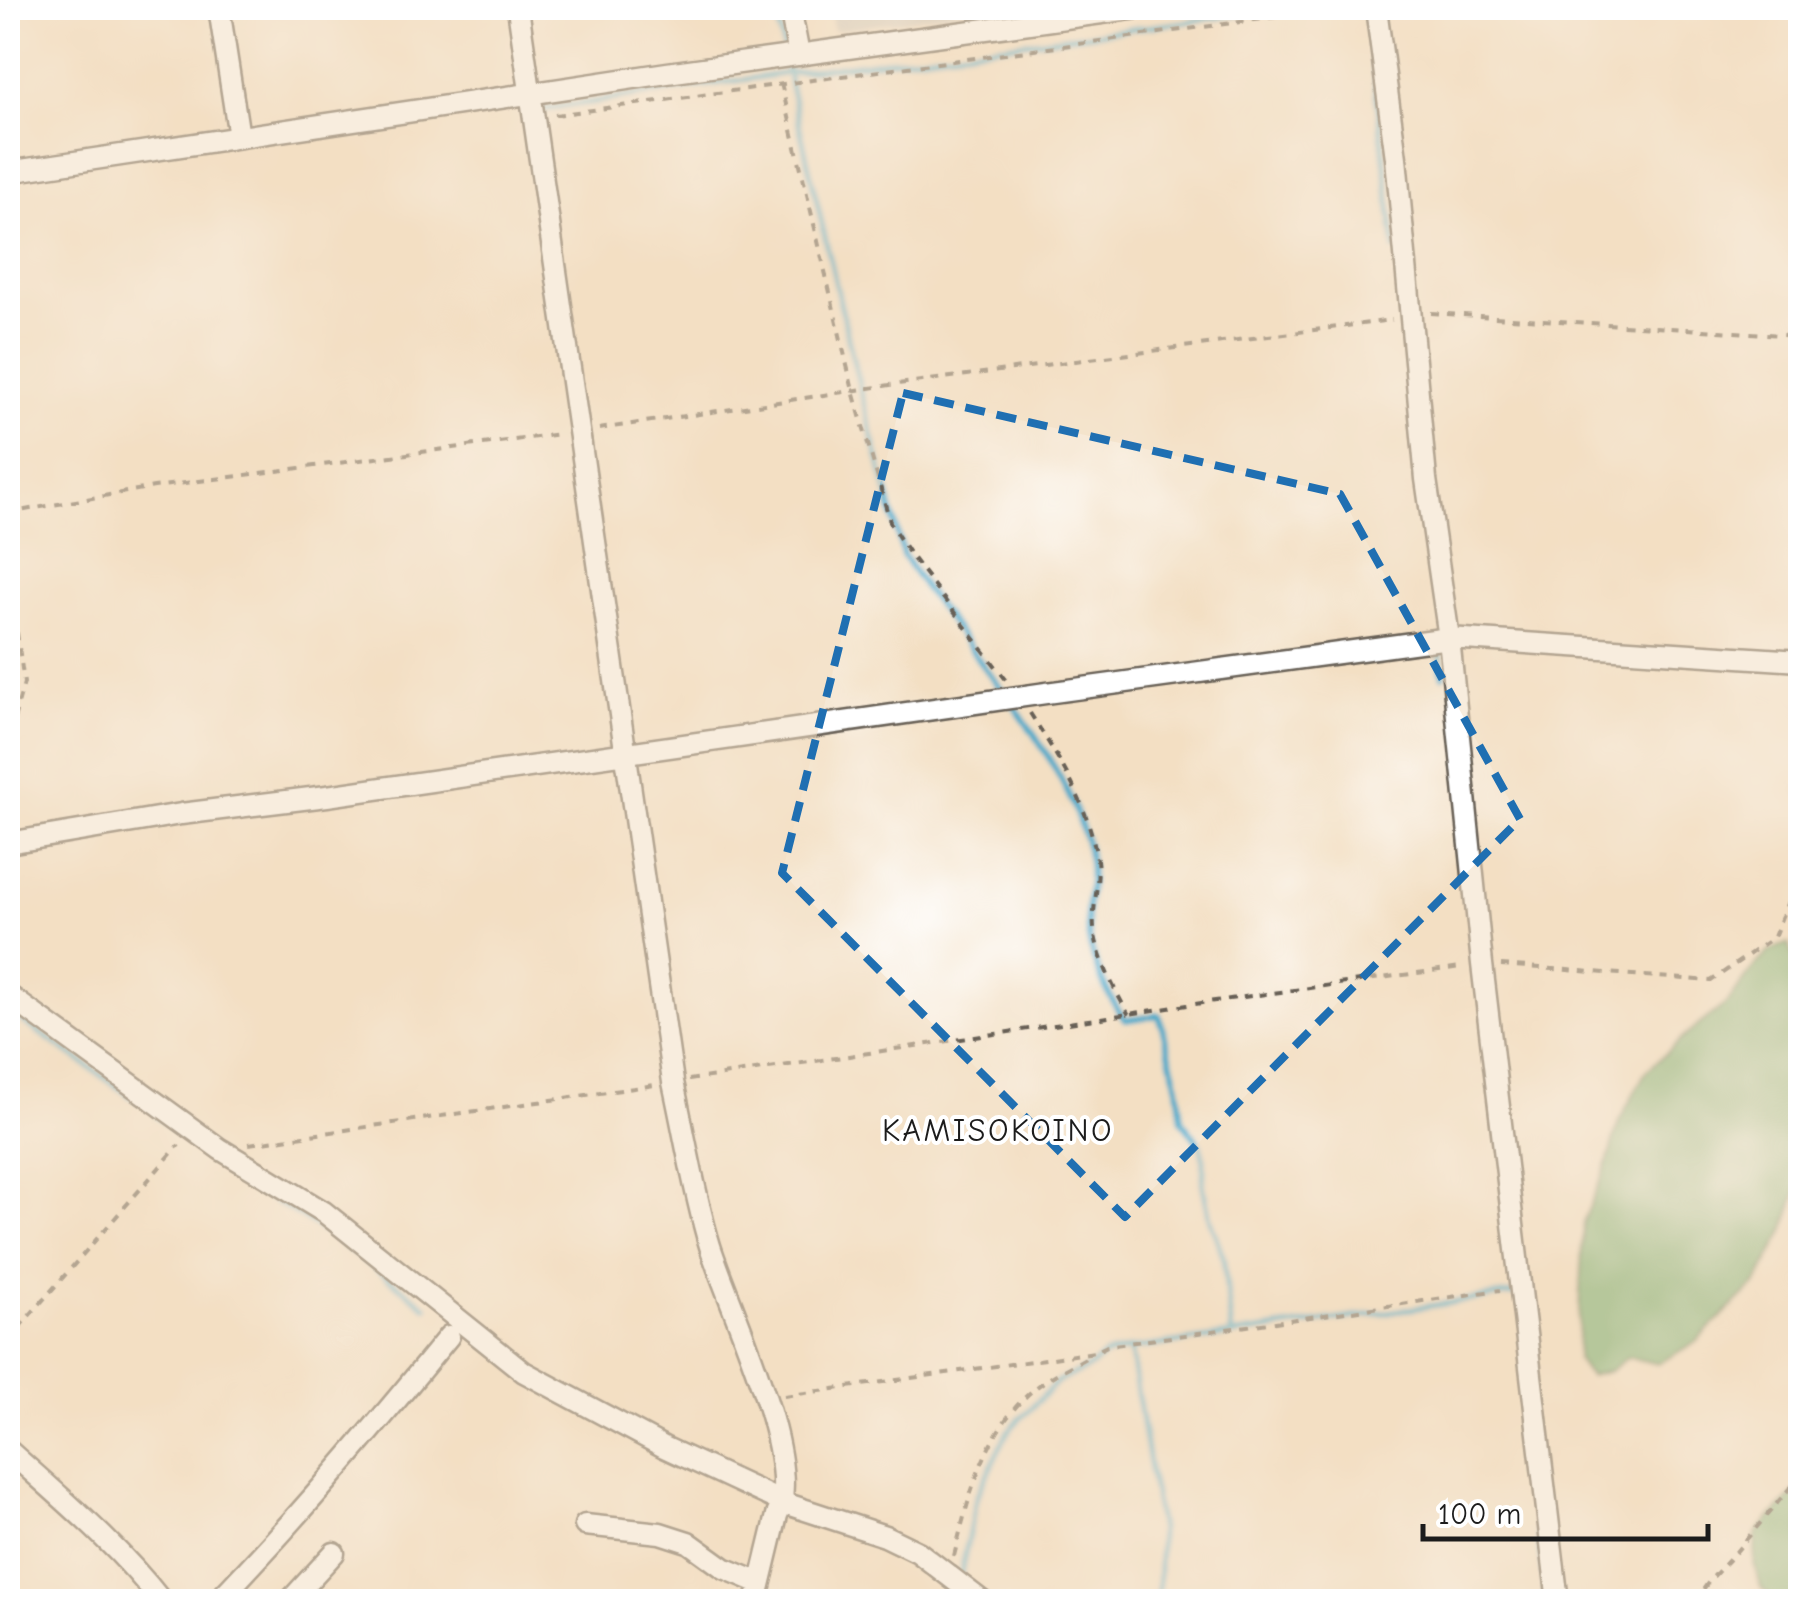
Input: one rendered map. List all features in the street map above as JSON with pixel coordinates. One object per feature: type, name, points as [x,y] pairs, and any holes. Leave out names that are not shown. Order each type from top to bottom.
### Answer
[{"type":"street","points":[[219,8],[239,137]]},
{"type":"street","points":[[518,8],[673,1082],[710,1244],[781,1449],[784,1502],[758,1592],[688,1542],[660,1534],[585,1525]]},
{"type":"street","points":[[790,8],[800,54]]},
{"type":"street","points":[[8,172],[800,54],[1138,8]]},
{"type":"street","points":[[1376,8],[1396,158],[1426,479],[1449,638],[1482,964],[1558,1602]]},
{"type":"street","points":[[8,843],[181,814],[1449,638],[1800,660]]},
{"type":"street","points":[[8,995],[220,1149],[324,1212],[524,1372],[664,1448],[784,1502],[885,1536],[918,1552],[982,1602]]},
{"type":"street","points":[[218,1602],[449,1336]]},
{"type":"street","points":[[8,1450],[114,1546],[162,1602]]},
{"type":"street","points":[[289,1602],[334,1553]]},
{"type":"path","points":[[534,118],[1343,8]]},
{"type":"path","points":[[781,83],[853,390],[891,524],[911,556],[1019,696],[1069,774],[1088,820],[1097,862],[1094,927],[1102,959],[1129,1015]]},
{"type":"path","points":[[8,513],[154,486],[1426,313],[1800,336]]},
{"type":"path","points":[[8,568],[24,683],[8,740]]},
{"type":"path","points":[[220,1149],[1482,964],[1711,981],[1774,937],[1788,902],[1800,890]]},
{"type":"path","points":[[8,1340],[191,1129]]},
{"type":"path","points":[[949,1576],[970,1491],[989,1446],[1032,1391],[1106,1346],[1520,1287]]},
{"type":"path","points":[[766,1398],[1096,1352]]},
{"type":"path","points":[[1694,1602],[1800,1476]]},
{"type":"highlighted area","points":[[903,393],[1340,494],[1520,819],[1125,1217],[782,873]]},
{"type":"shaded area","points":[[829,8],[985,8],[834,31]]},
{"type":"green space","points":[[1788,943],[1800,970],[1800,1182],[1784,1231],[1757,1283],[1697,1341],[1658,1364],[1628,1357],[1610,1371],[1589,1376],[1577,1359],[1583,1222],[1605,1170],[1619,1121],[1646,1071],[1728,1002],[1771,950]]},
{"type":"green space","points":[[1800,1487],[1800,1601],[1777,1601],[1761,1588],[1754,1564],[1756,1533]]},
{"type":"waterway","points":[[776,8],[857,376],[903,555],[1004,693]]},
{"type":"waterway","points":[[541,110],[788,73],[1293,8]]},
{"type":"waterway","points":[[1366,8],[1395,249]]},
{"type":"waterway","points":[[1439,644],[1443,676]]},
{"type":"waterway","points":[[960,1578],[976,1498],[1008,1431],[1058,1381],[1086,1369],[1105,1355],[1232,1335],[1223,1256],[1203,1186],[1204,1160],[1200,1145],[1182,1120],[1178,1086],[1159,1015],[1125,1020],[1103,983],[1087,928],[1091,866],[1085,838],[1070,797],[1049,758],[1012,703]]},
{"type":"waterway","points":[[8,1011],[138,1101]]},
{"type":"waterway","points":[[156,1115],[231,1174],[326,1232],[427,1307]]},
{"type":"waterway","points":[[1232,1335],[1512,1294]]},
{"type":"waterway","points":[[1130,1349],[1160,1530],[1158,1602]]},
{"type":"waterway","points":[[1524,1404],[1546,1602]]},
{"type":"district","name":"KAMISOKOINO","points":[[998,1130]]}]
